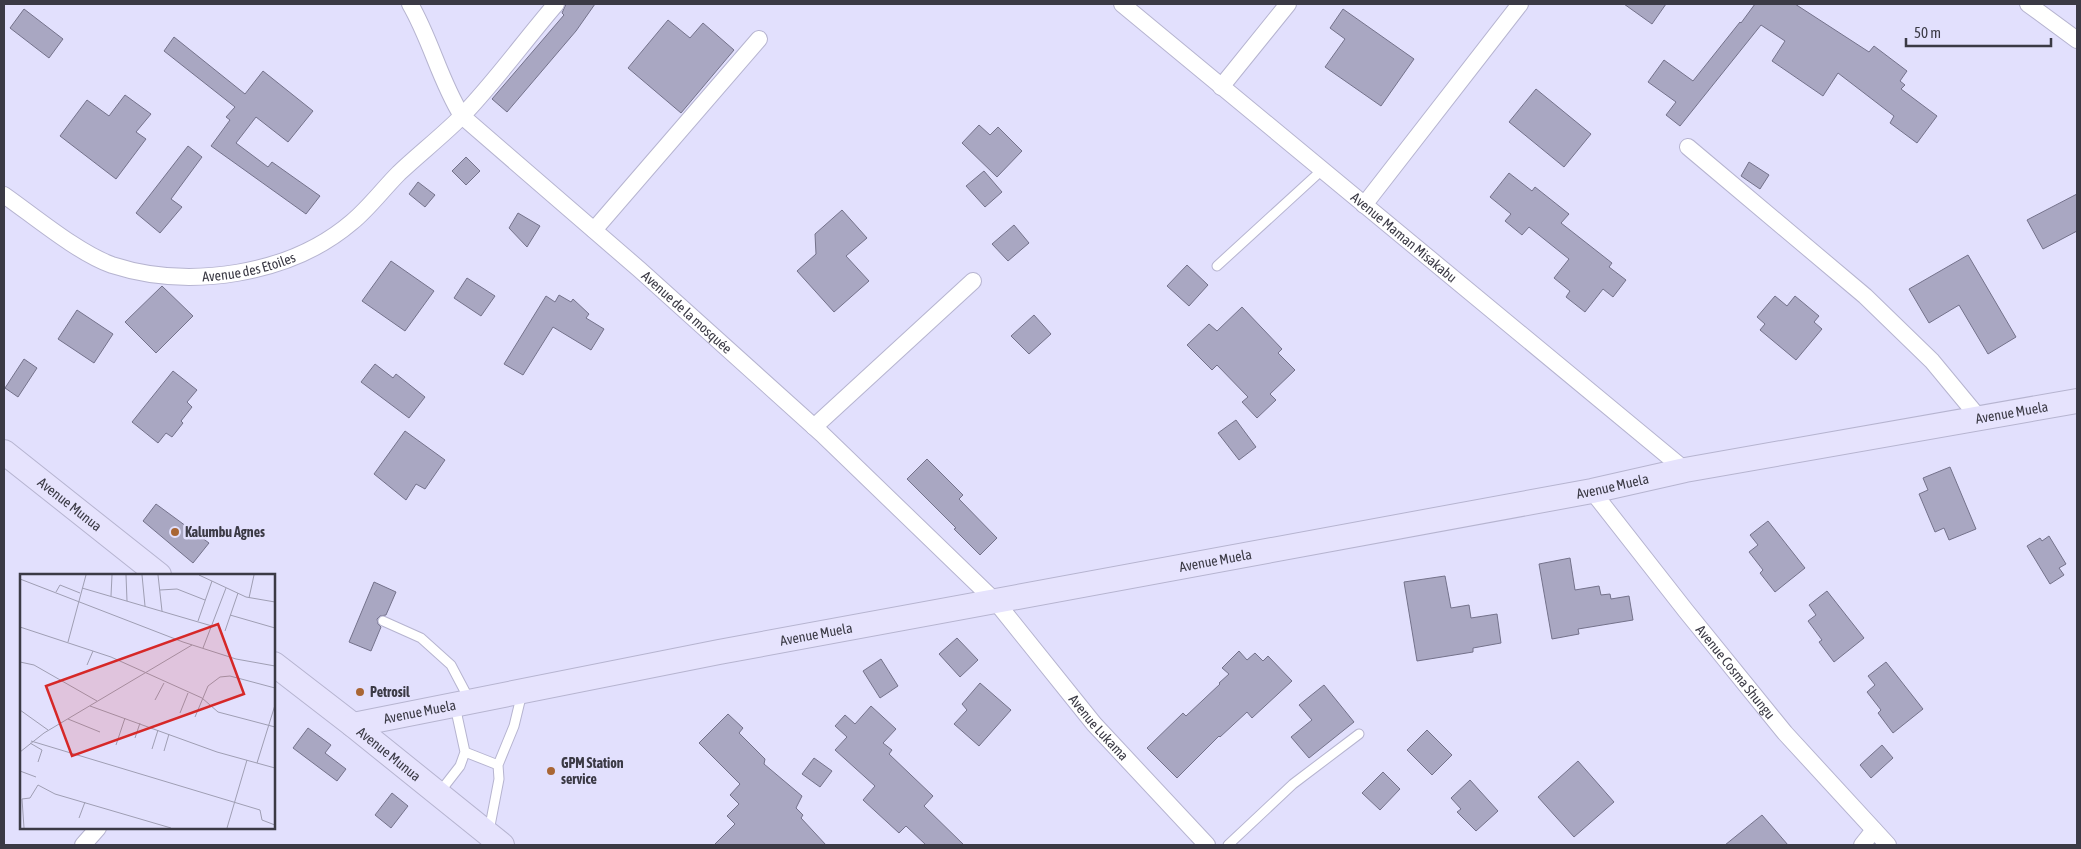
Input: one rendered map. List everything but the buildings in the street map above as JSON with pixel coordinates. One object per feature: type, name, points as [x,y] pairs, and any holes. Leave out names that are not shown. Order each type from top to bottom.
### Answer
[{"type":"street","name":"Avenue de la mosquée","points":[[410,4],[434,52],[450,97],[462,116],[594,230],[814,426],[996,602]]},
{"type":"street","name":"Avenue des Etoiles","points":[[4,195],[79,248],[111,264],[147,274],[182,277],[241,273],[274,265],[297,257],[329,239],[352,222],[400,173],[462,116],[556,4]]},
{"type":"street","name":"Avenue Maman Misakabu","points":[[1122,4],[1685,470]]},
{"type":"street","points":[[1221,87],[1288,4]]},
{"type":"street","points":[[1364,205],[1520,4]]},
{"type":"street","points":[[2028,4],[2077,40]]},
{"type":"street","points":[[594,230],[759,39]]},
{"type":"street","points":[[1688,147],[1872,302],[1932,360],[1980,419]]},
{"type":"street","points":[[814,426],[973,281]]},
{"type":"street","name":"Avenue Muela","points":[[353,725],[719,652],[1592,490],[1685,470],[2077,402]]},
{"type":"street","name":"Avenue Munua","points":[[4,452],[158,574]]},
{"type":"street","name":"Avenue Cosma Shungu","points":[[1592,490],[1785,733],[1888,845]]},
{"type":"street","name":"Avenue Lukama","points":[[996,602],[1094,724],[1208,845]]},
{"type":"street","name":"Avenue Munua","points":[[275,665],[495,840]]},
{"type":"street","points":[[84,845],[97,829]]},
{"type":"street","points":[[1862,845],[1874,830]]},
{"type":"lane","points":[[1217,266],[1322,170]]},
{"type":"lane","points":[[383,622],[421,638],[451,665],[462,703],[465,752],[460,766],[439,794]]},
{"type":"lane","points":[[495,840],[499,778],[498,764],[514,726],[523,690]]},
{"type":"lane","points":[[1228,845],[1293,784],[1359,734]]},
{"type":"lane","points":[[465,752],[498,764]]},
{"type":"place","name":"Kalumbu Agnes","points":[[175,532]]},
{"type":"place","name":"Petrosil","points":[[360,692]]},
{"type":"place","name":"GPM Station service","points":[[551,771]]}]
